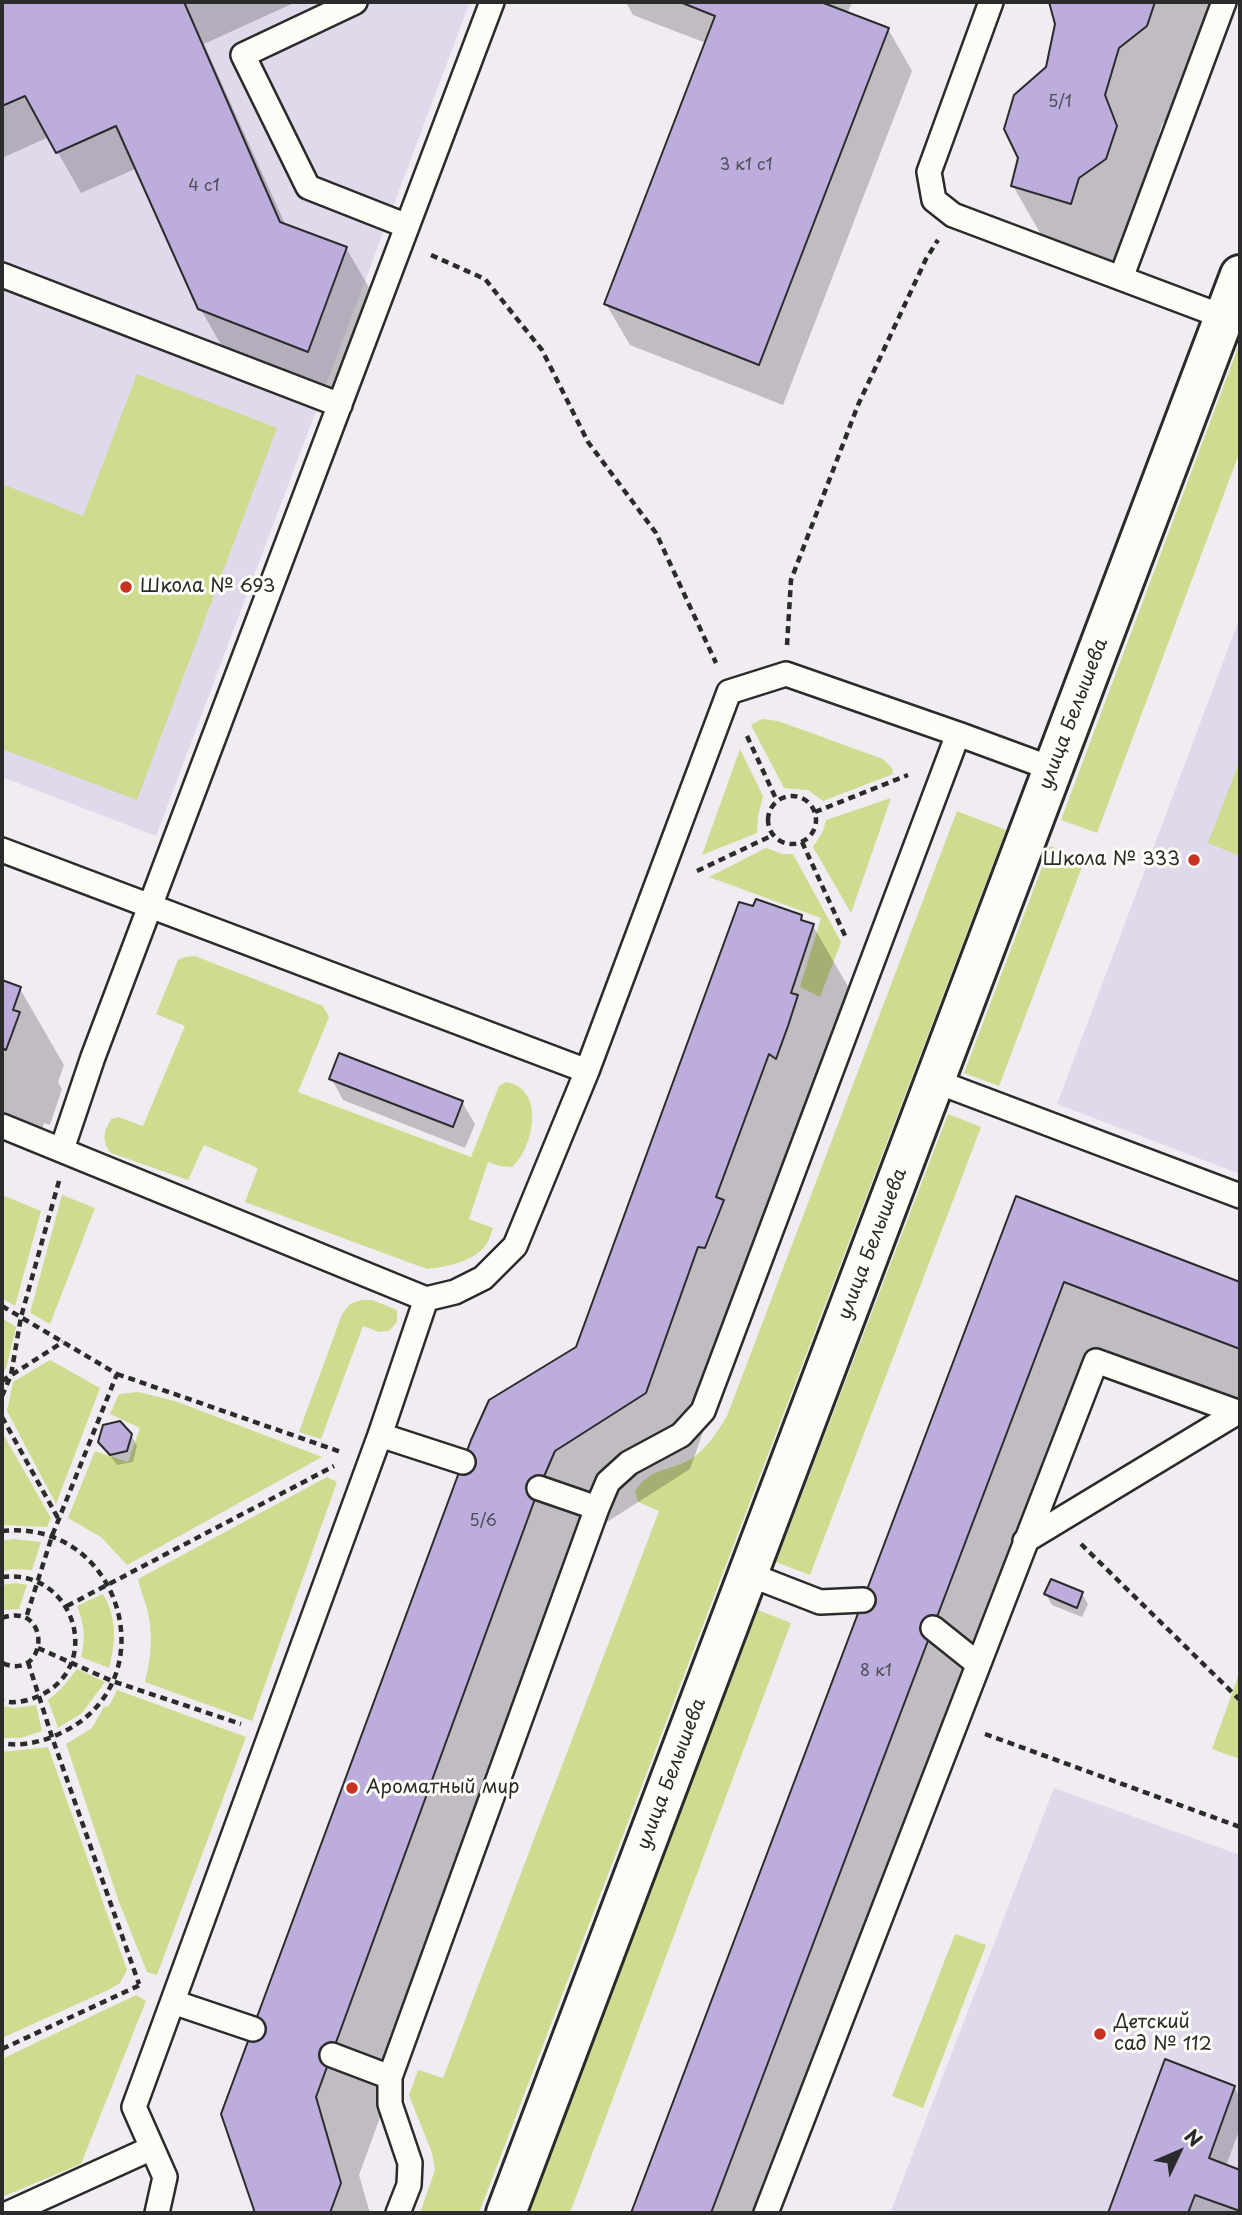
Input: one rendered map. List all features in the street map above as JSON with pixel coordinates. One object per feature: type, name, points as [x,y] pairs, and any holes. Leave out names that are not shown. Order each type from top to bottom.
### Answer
[{"type":"street","name":"улица Белышева","points":[[506,2213],[1240,275]]},
{"type":"lane","points":[[355,2],[243,55],[308,187],[404,234]]},
{"type":"lane","points":[[66,1151],[93,1057],[492,2]]},
{"type":"lane","points":[[991,2],[929,172],[934,200],[953,215],[1224,317]]},
{"type":"lane","points":[[1121,278],[1224,2]]},
{"type":"lane","points":[[2,275],[340,405]]},
{"type":"lane","points":[[2,1126],[426,1299],[455,1292],[483,1278],[515,1246],[587,1071],[729,692],[786,674],[1053,769]]},
{"type":"lane","points":[[398,2213],[409,2185],[410,2163],[390,2104],[390,2077],[597,1508],[608,1482],[629,1463],[681,1435],[703,1411],[958,734]]},
{"type":"lane","points":[[2,850],[587,1071]]},
{"type":"lane","points":[[935,1081],[1240,1196]]},
{"type":"lane","points":[[157,2213],[165,2177],[134,2107],[271,1734],[362,1459],[380,1435],[426,1299]]},
{"type":"lane","points":[[766,2213],[1096,1361],[1239,1412]]},
{"type":"lane","points":[[1026,1541],[1239,1412]]},
{"type":"lane","points":[[380,1435],[463,1462]]},
{"type":"lane","points":[[539,1488],[597,1508]]},
{"type":"lane","points":[[748,1574],[820,1602],[863,1600]]},
{"type":"lane","points":[[933,1628],[978,1664]]},
{"type":"lane","points":[[173,2002],[253,2029]]},
{"type":"lane","points":[[332,2056],[390,2077]]},
{"type":"lane","points":[[9,2213],[152,2148]]},
{"type":"path","points":[[786,674],[791,580],[858,405],[926,259],[953,215]]},
{"type":"path","points":[[404,234],[485,279],[542,350],[588,442],[656,533],[729,692]]},
{"type":"path","points":[[742,726],[777,801]]},
{"type":"path","points":[[815,812],[908,775]]},
{"type":"path","points":[[790,796],[802,798],[812,806],[817,817],[815,830],[807,840],[796,845],[783,843],[773,835],[768,824],[770,811],[777,801],[790,796]]},
{"type":"path","points":[[685,876],[773,835]]},
{"type":"path","points":[[802,842],[849,944]]},
{"type":"path","points":[[2,1396],[11,1375],[21,1317],[66,1151]]},
{"type":"path","points":[[2,1306],[117,1374],[362,1459]]},
{"type":"path","points":[[2,1381],[63,1342]]},
{"type":"path","points":[[26,1618],[52,1536],[117,1374]]},
{"type":"path","points":[[2,1417],[59,1520]]},
{"type":"path","points":[[67,1606],[362,1459]]},
{"type":"path","points":[[1058,1521],[1240,1700]]},
{"type":"path","points":[[2,1531],[19,1529],[52,1536],[81,1552],[104,1577],[119,1608],[122,1642],[116,1674],[99,1704],[75,1727],[44,1741],[11,1745],[2,1743]]},
{"type":"path","points":[[2,1577],[15,1576],[38,1582],[52,1590],[67,1606],[76,1642],[72,1661],[62,1679],[48,1692],[29,1700],[9,1703],[2,1701]]},
{"type":"path","points":[[2,1618],[10,1615],[26,1618],[37,1632],[38,1648],[28,1662],[20,1666],[2,1665]]},
{"type":"path","points":[[38,1648],[112,1681],[271,1734]]},
{"type":"path","points":[[28,1662],[139,1984],[173,2002]]},
{"type":"path","points":[[954,1723],[1240,1827]]},
{"type":"path","points":[[2,2049],[139,1984]]},
{"type":"shaded area","name":"Школа № 693","points":[[2,2],[470,2],[156,836],[2,777]]},
{"type":"shaded area","name":"Школа № 333","points":[[1240,617],[1240,1174],[1057,1104]]},
{"type":"shaded area","name":"Детский сад № 112","points":[[1054,1788],[1240,1855],[1240,2213],[890,2213]]},
{"type":"green space","points":[[1240,342],[1240,451],[1097,833],[1061,820]]},
{"type":"green space","points":[[137,374],[277,428],[137,800],[2,749],[2,484],[83,516]]},
{"type":"green space","points":[[762,719],[778,721],[883,759],[892,768],[893,774],[823,801],[808,790],[784,788],[751,725]]},
{"type":"green space","points":[[740,749],[763,796],[757,833],[702,855]]},
{"type":"green space","points":[[1240,760],[1240,856],[1208,843]]},
{"type":"green space","points":[[891,798],[851,913],[813,847],[826,820]]},
{"type":"green space","points":[[957,811],[1006,830],[479,2213],[420,2213],[435,2170],[432,2153],[409,2095],[418,2070],[443,2078],[659,1511],[638,1502],[635,1491],[653,1474],[687,1461],[699,1452],[727,1416]]},
{"type":"green space","points":[[1050,846],[1085,859],[999,1086],[964,1073]]},
{"type":"green space","points":[[766,848],[782,854],[793,854],[841,942],[820,997],[800,987],[821,918],[709,877]]},
{"type":"green space","points":[[195,956],[323,1006],[329,1017],[298,1092],[471,1157],[499,1086],[506,1082],[519,1087],[527,1095],[532,1120],[526,1147],[512,1167],[488,1162],[469,1219],[493,1228],[481,1251],[459,1263],[427,1269],[245,1202],[258,1168],[204,1145],[188,1180],[111,1153],[105,1136],[111,1119],[118,1117],[143,1126],[185,1026],[156,1014],[178,960]]},
{"type":"green space","points":[[948,1114],[981,1127],[810,1575],[776,1562]]},
{"type":"green space","points":[[2,1195],[41,1211],[15,1306],[2,1298]]},
{"type":"green space","points":[[62,1195],[95,1208],[50,1324],[30,1313]]},
{"type":"green space","points":[[372,1300],[397,1310],[397,1322],[389,1331],[379,1332],[363,1326],[321,1439],[299,1432],[342,1314],[350,1304]]},
{"type":"green space","points":[[2,1318],[16,1327],[6,1369],[2,1372]]},
{"type":"green space","points":[[50,1360],[100,1388],[56,1504],[7,1411],[13,1382]]},
{"type":"green space","points":[[138,1392],[175,1401],[322,1457],[127,1565],[101,1537],[68,1518],[95,1451],[128,1462],[140,1428],[110,1414],[119,1394]]},
{"type":"green space","points":[[2,1432],[51,1518],[47,1527],[2,1525]]},
{"type":"green space","points":[[327,1477],[337,1482],[252,1721],[145,1682],[151,1634],[138,1579]]},
{"type":"green space","points":[[13,1539],[41,1542],[32,1570],[2,1571],[2,1541]]},
{"type":"green space","points":[[2,1585],[27,1585],[19,1609],[2,1610]]},
{"type":"green space","points":[[103,1594],[111,1612],[114,1630],[109,1668],[81,1657],[84,1631],[77,1606]]},
{"type":"green space","points":[[758,1610],[791,1623],[570,2213],[528,2213]]},
{"type":"green space","points":[[77,1669],[105,1682],[82,1713],[58,1728],[48,1700]]},
{"type":"green space","points":[[1240,1671],[1240,1759],[1212,1749]]},
{"type":"green space","points":[[117,1690],[246,1737],[157,1975],[147,1972],[119,1902],[66,1744],[92,1728],[104,1707],[109,1706]]},
{"type":"green space","points":[[36,1705],[42,1731],[21,1738],[2,1738],[2,1706],[14,1708]]},
{"type":"green space","points":[[48,1747],[127,1970],[120,1983],[108,1990],[2,2038],[2,1752]]},
{"type":"green space","points":[[955,1934],[986,1945],[923,2108],[892,2096]]},
{"type":"green space","points":[[136,1995],[146,2001],[81,2164],[2,2197],[2,2059]]},
{"type":"building","points":[[2,2],[184,2],[280,222],[347,247],[308,352],[198,309],[116,126],[56,153],[25,96],[2,106]]},
{"type":"building","points":[[680,2],[821,2],[889,28],[759,365],[604,304],[715,16]]},
{"type":"building","points":[[1049,2],[1155,2],[1147,26],[1119,48],[1105,95],[1117,126],[1106,159],[1079,178],[1071,204],[1011,186],[1018,158],[1004,129],[1014,95],[1046,67],[1055,24]]},
{"type":"building","points":[[756,899],[802,915],[801,920],[814,924],[791,993],[798,995],[788,1026],[776,1059],[769,1054],[716,1197],[724,1200],[705,1248],[698,1247],[646,1393],[555,1451],[539,1488],[316,2097],[341,2183],[330,2213],[253,2213],[221,2114],[471,1440],[489,1400],[576,1347],[739,902],[753,906]]},
{"type":"building","points":[[2,980],[21,987],[13,1010],[20,1012],[6,1050],[2,1048]]},
{"type":"building","points":[[339,1053],[463,1101],[453,1127],[329,1079]]},
{"type":"building","points":[[1016,1196],[1240,1282],[1240,1349],[1064,1282],[711,2213],[631,2213]]},
{"type":"building","points":[[120,1421],[132,1434],[127,1451],[110,1455],[98,1442],[103,1425]]},
{"type":"building","points":[[1051,1579],[1083,1592],[1077,1608],[1044,1594]]},
{"type":"building","points":[[1165,2059],[1235,2086],[1209,2158],[1240,2170],[1240,2211],[1195,2195],[1188,2213],[1108,2213]]},
{"type":"place","name":"Школа № 693","points":[[126,587]]},
{"type":"place","name":"Школа № 333","points":[[1194,860]]},
{"type":"place","name":"Ароматный мир","points":[[352,1788]]},
{"type":"place","name":"Детский сад № 112","points":[[1100,2034]]}]
